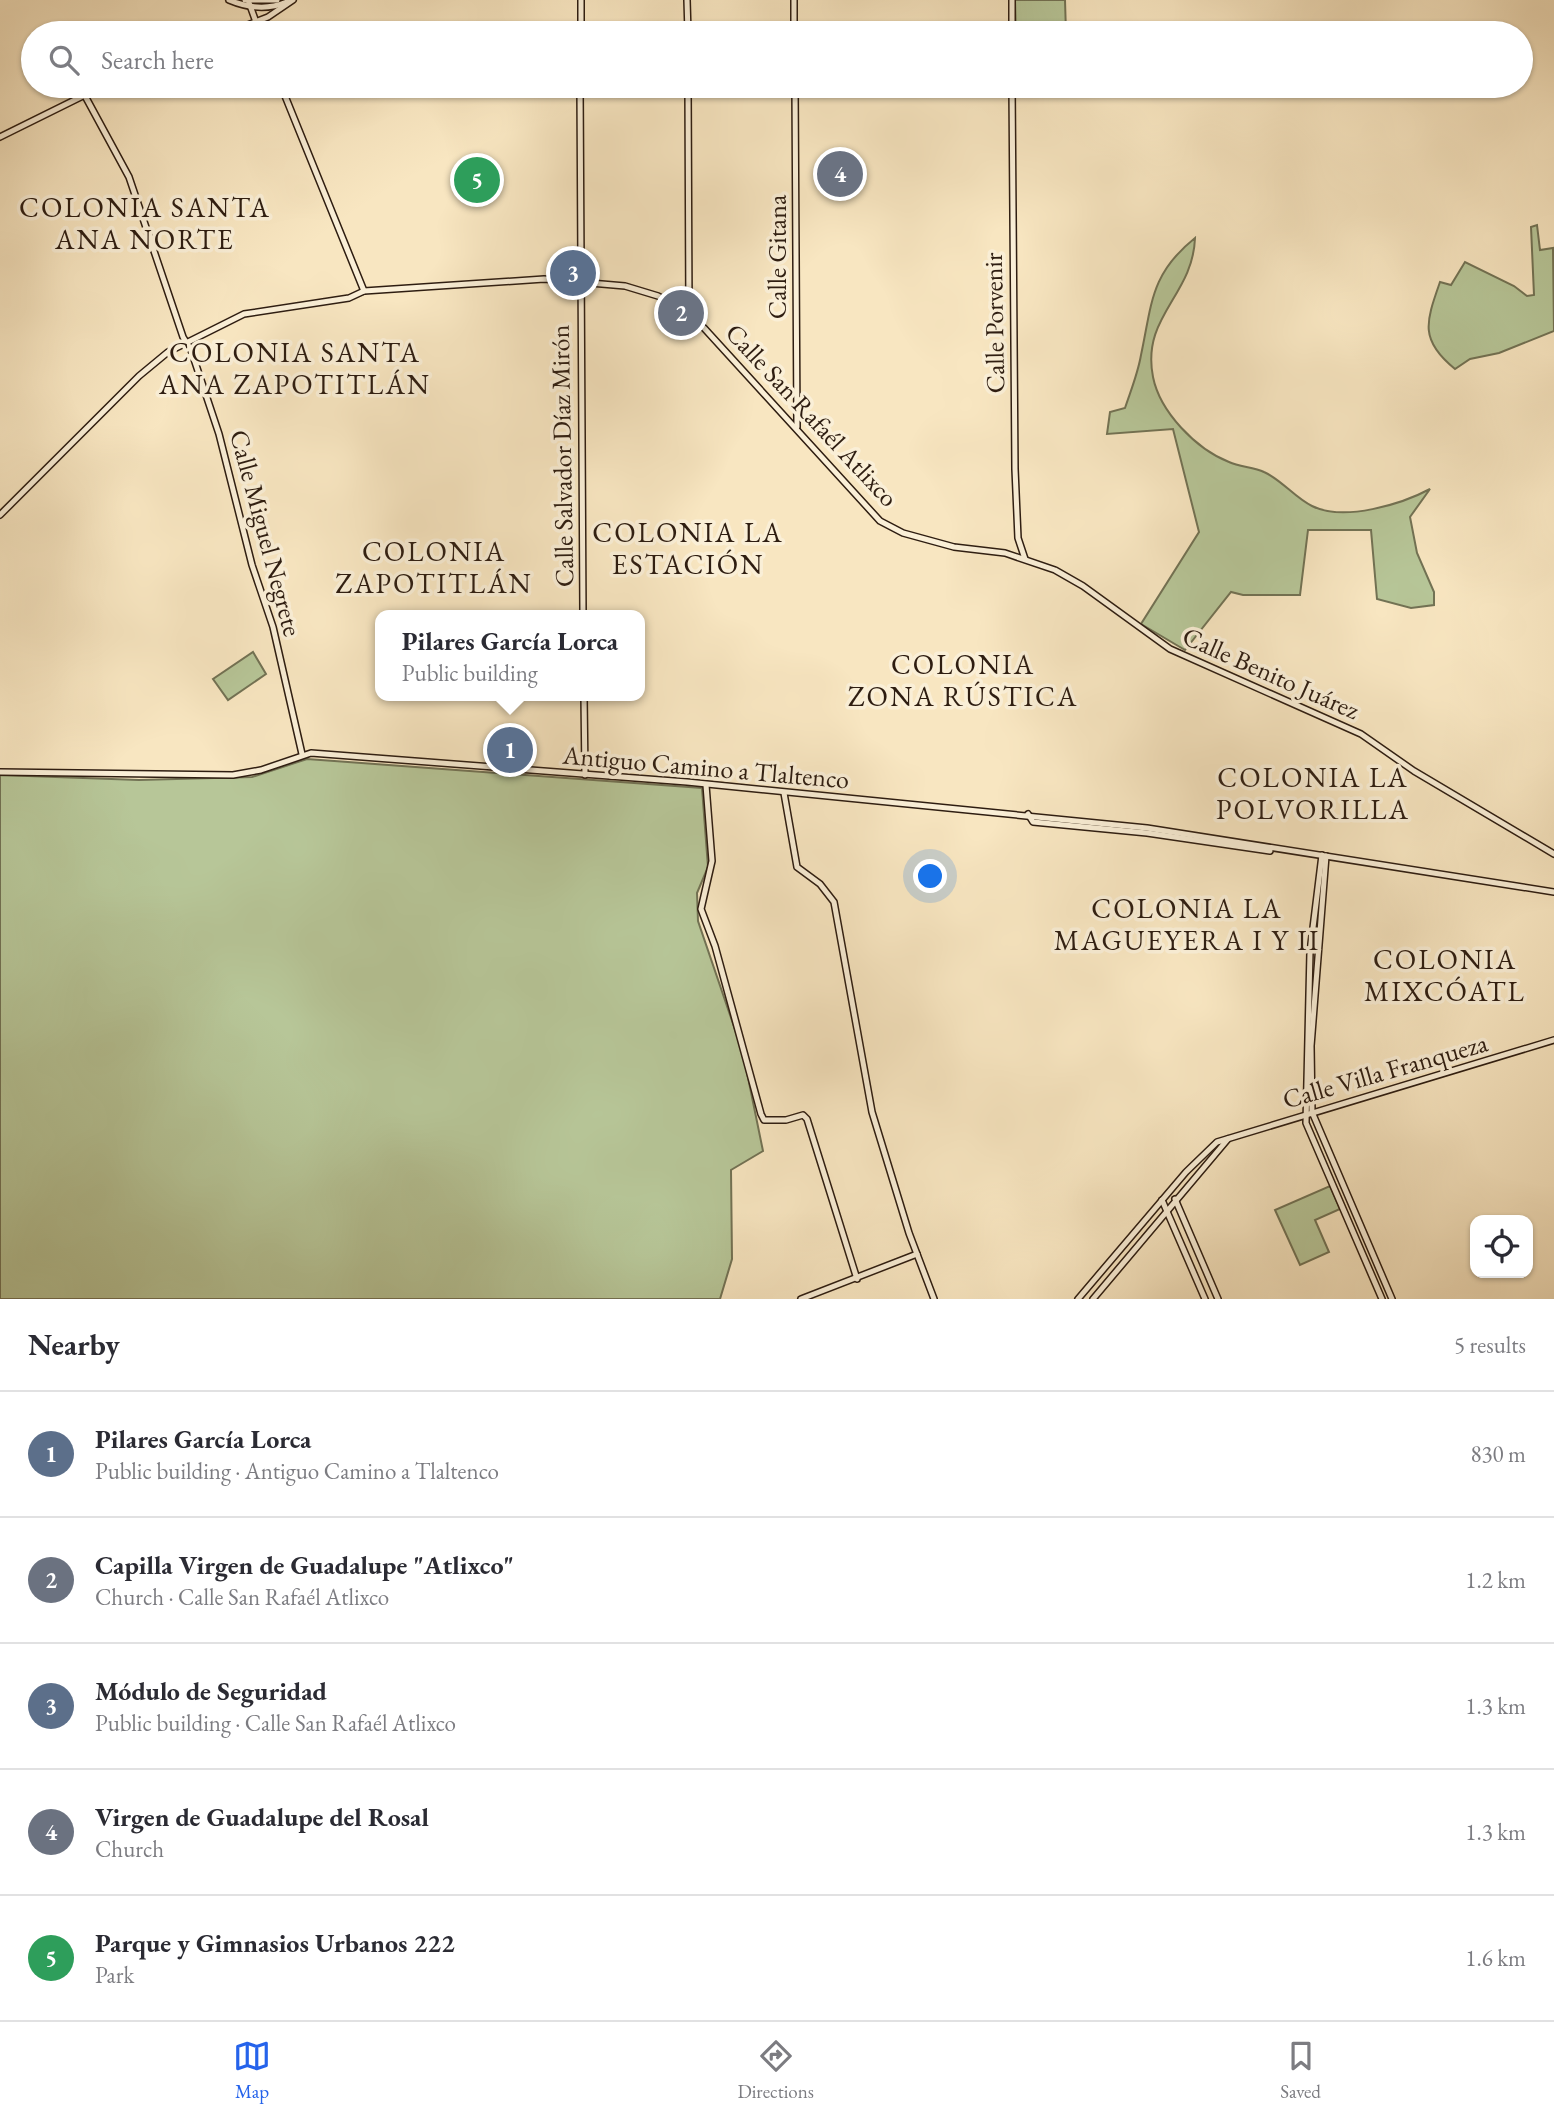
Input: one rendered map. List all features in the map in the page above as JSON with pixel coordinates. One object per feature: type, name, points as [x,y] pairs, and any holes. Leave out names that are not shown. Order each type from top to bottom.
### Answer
[{"type":"street","points":[[229,0],[272,6],[291,0]]},
{"type":"street","points":[[248,2],[277,0]]},
{"type":"street","points":[[259,21],[291,0]]},
{"type":"street","points":[[580,0],[581,21]]},
{"type":"street","points":[[687,0],[688,21]]},
{"type":"street","points":[[794,0],[794,21]]},
{"type":"street","points":[[1012,0],[1012,21]]},
{"type":"street","points":[[248,2],[255,21]]},
{"type":"street","points":[[0,137],[76,98]]},
{"type":"street","name":"Calle Miguel Negrete","points":[[86,98],[129,177],[222,443],[252,565],[273,627],[302,754]]},
{"type":"street","points":[[286,98],[364,291]]},
{"type":"street","name":"Calle Salvador Díaz Mirón","points":[[580,98],[583,610]]},
{"type":"street","points":[[688,98],[689,313]]},
{"type":"street","name":"Calle Gitana","points":[[795,98],[797,427]]},
{"type":"street","name":"Calle Porvenir","points":[[1012,98],[1015,469],[1018,538],[1025,559]]},
{"type":"street","name":"Calle San Rafaél Atlixco","points":[[0,515],[159,358],[187,341],[244,314],[349,298],[364,291],[513,280],[581,282],[647,292],[689,313],[797,427],[880,521],[903,533],[966,549]]},
{"type":"street","name":"Calle Benito Juárez","points":[[966,549],[996,551],[1025,559],[1073,579],[1150,637],[1187,658],[1361,734],[1414,771],[1554,854]]},
{"type":"street","points":[[584,701],[585,775]]},
{"type":"street","name":"Antiguo Camino a Tlaltenco","points":[[0,772],[233,775],[261,770],[302,754],[585,775],[706,785],[784,796],[1028,814],[1033,822],[1147,833],[1325,857]]},
{"type":"street","points":[[706,785],[712,861],[701,909],[713,940],[764,1120],[786,1120],[803,1115],[818,1151],[857,1279]]},
{"type":"street","points":[[784,796],[797,867],[820,884],[834,902],[872,1112],[934,1299]]},
{"type":"street","points":[[1325,857],[1554,892]]},
{"type":"street","points":[[1325,857],[1311,1046],[1312,1112],[1392,1299]]},
{"type":"street","points":[[1325,857],[1310,952],[1306,1123],[1382,1299]]},
{"type":"street","name":"Calle Villa Franqueza","points":[[1078,1299],[1209,1147],[1305,1114],[1554,1040]]},
{"type":"street","points":[[1093,1299],[1228,1139]]},
{"type":"street","points":[[1172,1189],[1218,1299]]},
{"type":"street","points":[[1162,1200],[1205,1299]]},
{"type":"street","points":[[801,1299],[917,1254]]},
{"type":"green space","points":[[1015,0],[1065,0],[1066,21],[1016,21]]},
{"type":"green space","points":[[1537,225],[1540,250],[1553,248],[1554,331],[1499,353],[1470,359],[1455,369],[1436,349],[1429,330],[1431,308],[1440,282],[1451,285],[1465,262],[1514,286],[1527,296],[1534,295],[1531,227]]},
{"type":"green space","points":[[1195,238],[1186,276],[1160,322],[1151,356],[1157,390],[1171,416],[1192,439],[1217,456],[1264,472],[1306,503],[1325,510],[1356,512],[1372,509],[1430,489],[1410,517],[1417,553],[1434,592],[1434,605],[1411,608],[1377,599],[1371,530],[1308,530],[1300,595],[1243,595],[1231,592],[1185,650],[1141,624],[1199,532],[1173,429],[1107,434],[1110,412],[1125,408],[1138,368],[1151,305],[1161,277],[1180,251]]},
{"type":"green space","points":[[253,652],[266,674],[228,700],[213,679]]},
{"type":"green space","points":[[307,759],[702,788],[708,867],[697,893],[698,921],[743,1053],[763,1151],[731,1170],[732,1259],[720,1299],[0,1299],[0,775],[139,780],[252,777]]},
{"type":"green space","points":[[1330,1186],[1340,1209],[1315,1220],[1329,1252],[1300,1265],[1275,1210]]},
{"type":"place","name":"Virgen de Guadalupe del Rosal","points":[[840,174]]},
{"type":"place","name":"Parque y Gimnasios Urbanos 222","points":[[477,180]]},
{"type":"place","name":"Módulo de Seguridad","points":[[573,273]]},
{"type":"place","name":"Capilla Virgen de Guadalupe \"Atlixco\"","points":[[681,313]]},
{"type":"place","name":"Pilares García Lorca","points":[[510,750]]},
{"type":"district","name":"COLONIA SANTA ANA NORTE","points":[[145,223]]},
{"type":"district","name":"COLONIA SANTA ANA ZAPOTITLÁN","points":[[295,368]]},
{"type":"district","name":"COLONIA LA ESTACIÓN","points":[[688,548]]},
{"type":"district","name":"COLONIA ZAPOTITLÁN","points":[[434,567]]},
{"type":"district","name":"COLONIA ZONA RÚSTICA","points":[[963,680]]},
{"type":"district","name":"COLONIA LA POLVORILLA","points":[[1313,793]]},
{"type":"district","name":"COLONIA LA MAGUEYERA I Y II","points":[[1187,924]]},
{"type":"district","name":"COLONIA MIXCÓATL","points":[[1445,975]]}]
